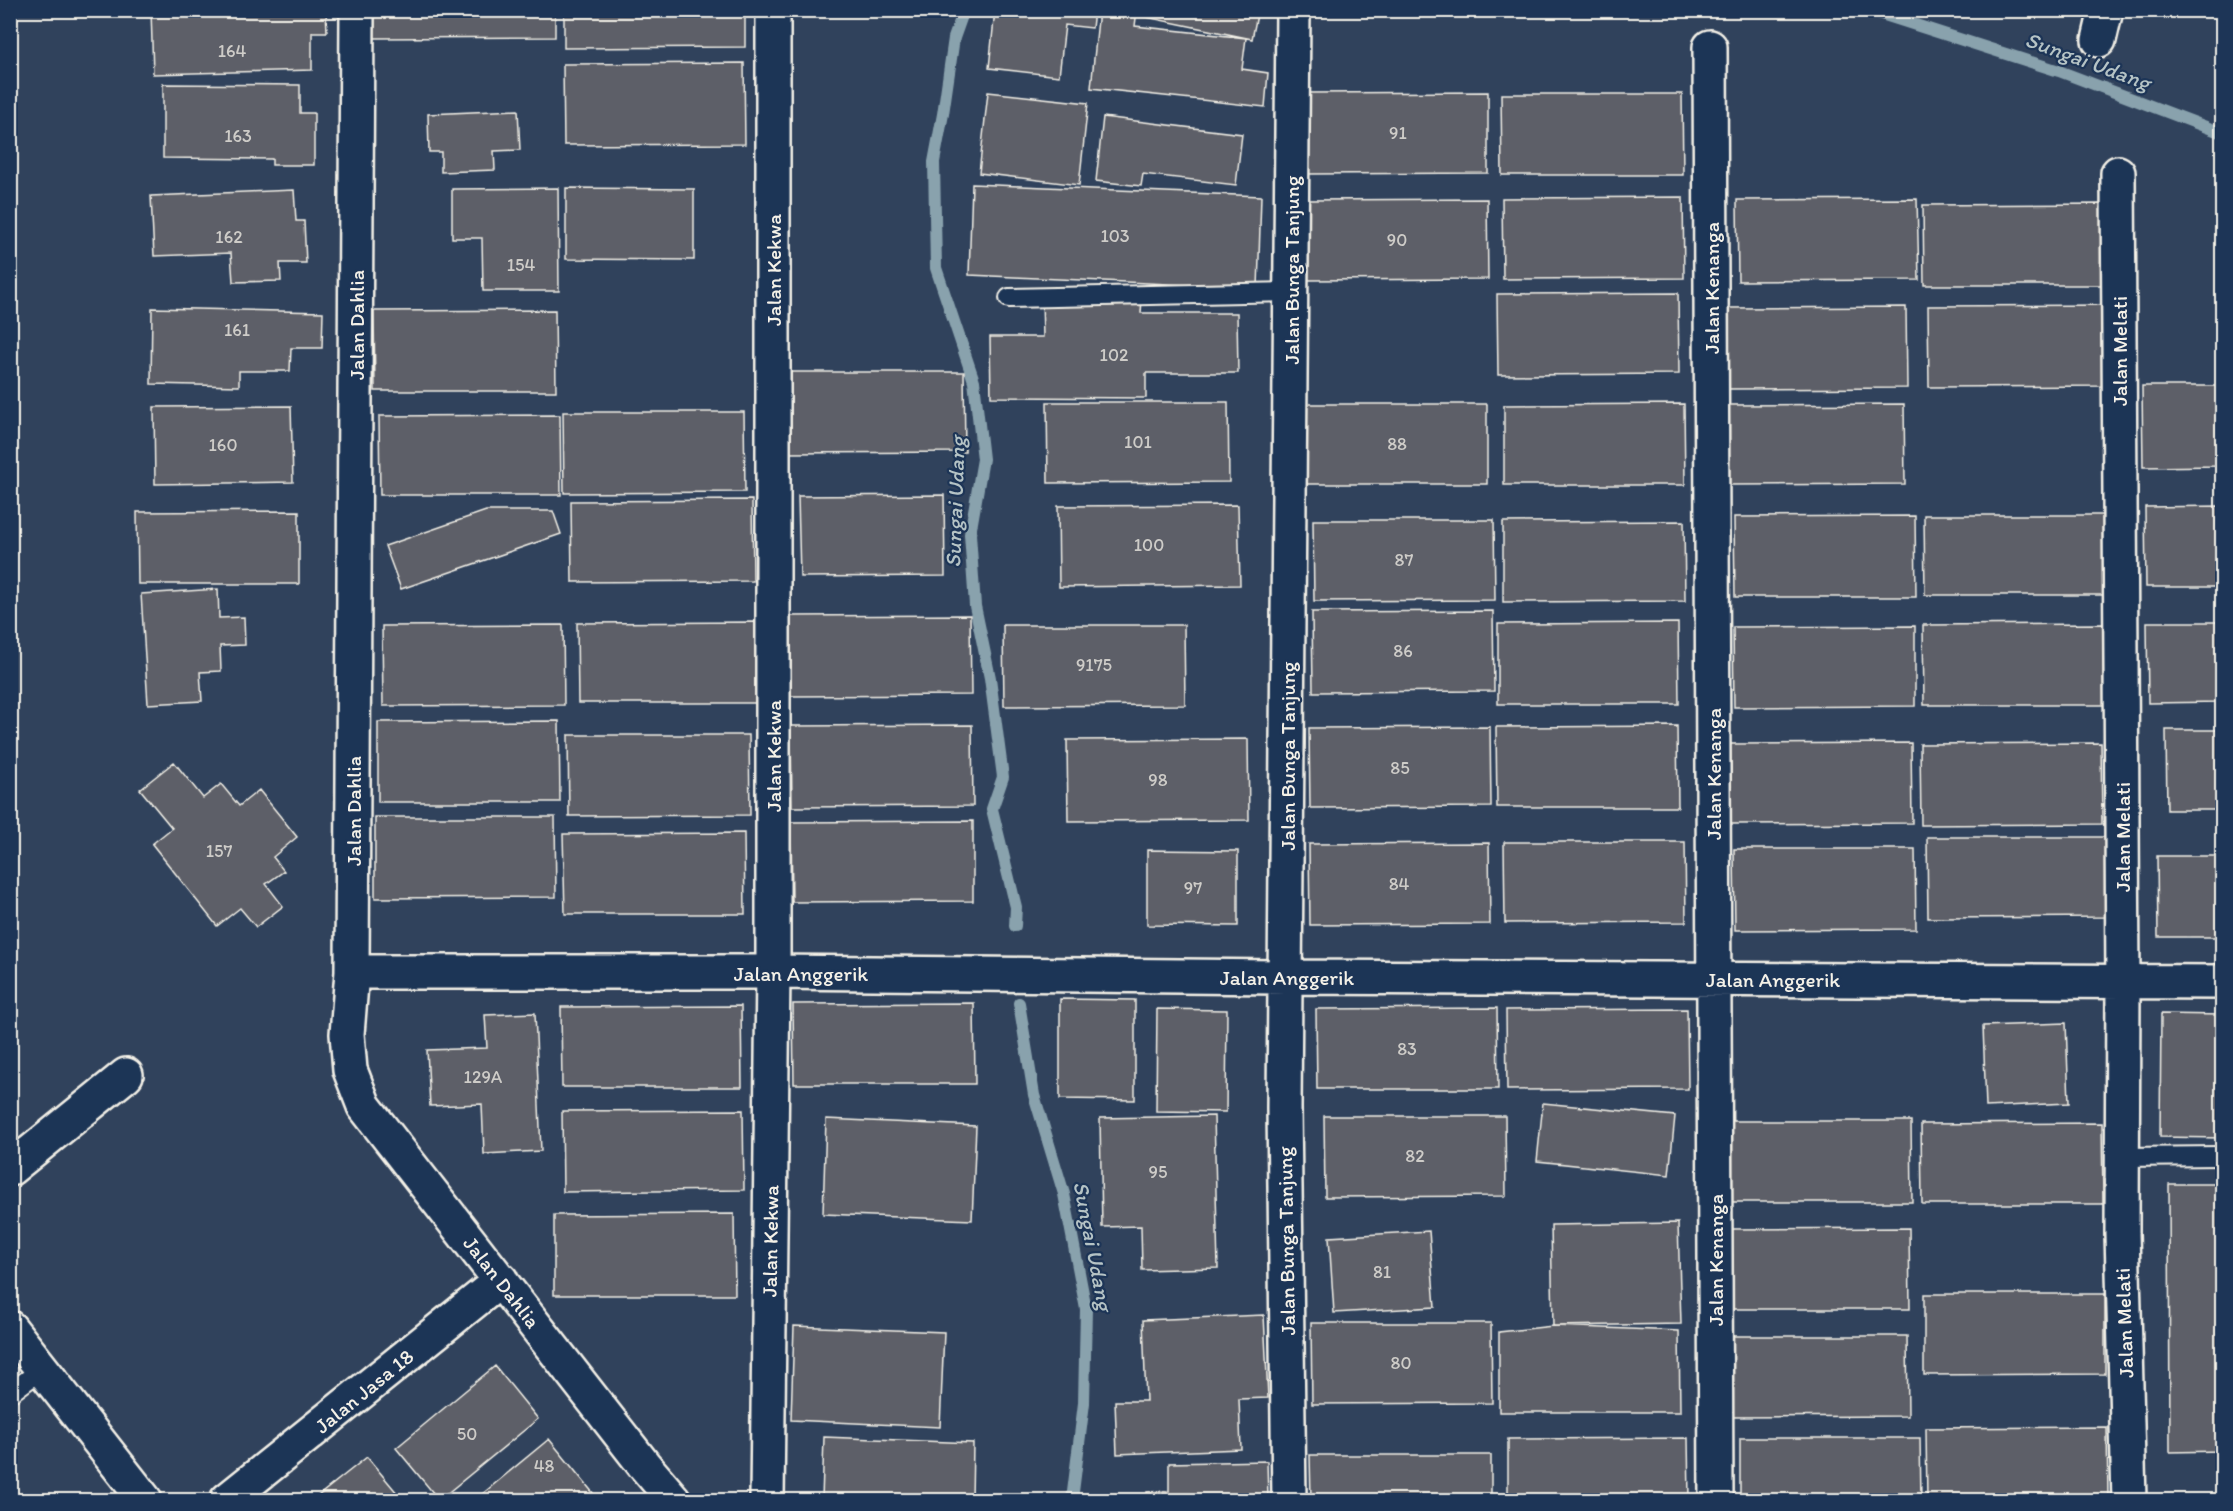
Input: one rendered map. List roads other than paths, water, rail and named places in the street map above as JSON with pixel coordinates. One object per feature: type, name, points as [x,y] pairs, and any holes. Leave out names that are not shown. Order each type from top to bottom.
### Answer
[{"type":"street","name":"Jalan Dahlia","points":[[357,10],[352,972],[347,1034],[350,1070],[364,1106],[644,1465],[674,1500]]},
{"type":"street","name":"Jalan Kekwa","points":[[767,1500],[773,972],[773,10]]},
{"type":"street","name":"Jalan Bunga Tanjung","points":[[1288,1500],[1284,1108],[1287,977],[1293,10]]},
{"type":"street","name":"Jalan Kenanga","points":[[1710,47],[1716,1500]]},
{"type":"street","name":"Jalan Melati","points":[[2118,173],[2123,981],[2121,1158],[2129,1500]]},
{"type":"street","name":"Jalan Anggerik","points":[[352,972],[773,972],[2223,982]]},
{"type":"street","points":[[10,1168],[126,1075]]},
{"type":"street","name":"Jalan Jasa 18","points":[[227,1500],[501,1280]]},
{"type":"street","points":[[10,1328],[145,1500]]},
{"type":"lane","points":[[1009,298],[1291,292]]},
{"type":"lane","points":[[2121,1158],[2223,1156]]},
{"type":"lane","points":[[10,1393],[42,1369]]},
{"type":"waterway","name":"Sungai Udang","points":[[964,10],[954,38],[934,162],[936,268],[974,381],[983,459],[970,534],[975,606],[990,678],[1003,777],[992,809],[1016,907],[1015,926]]},
{"type":"waterway","name":"Sungai Udang","points":[[1869,10],[2059,71],[2222,133]]},
{"type":"waterway","name":"Sungai Udang","points":[[1019,1003],[1034,1095],[1064,1194],[1086,1309],[1084,1403],[1072,1500]]}]
